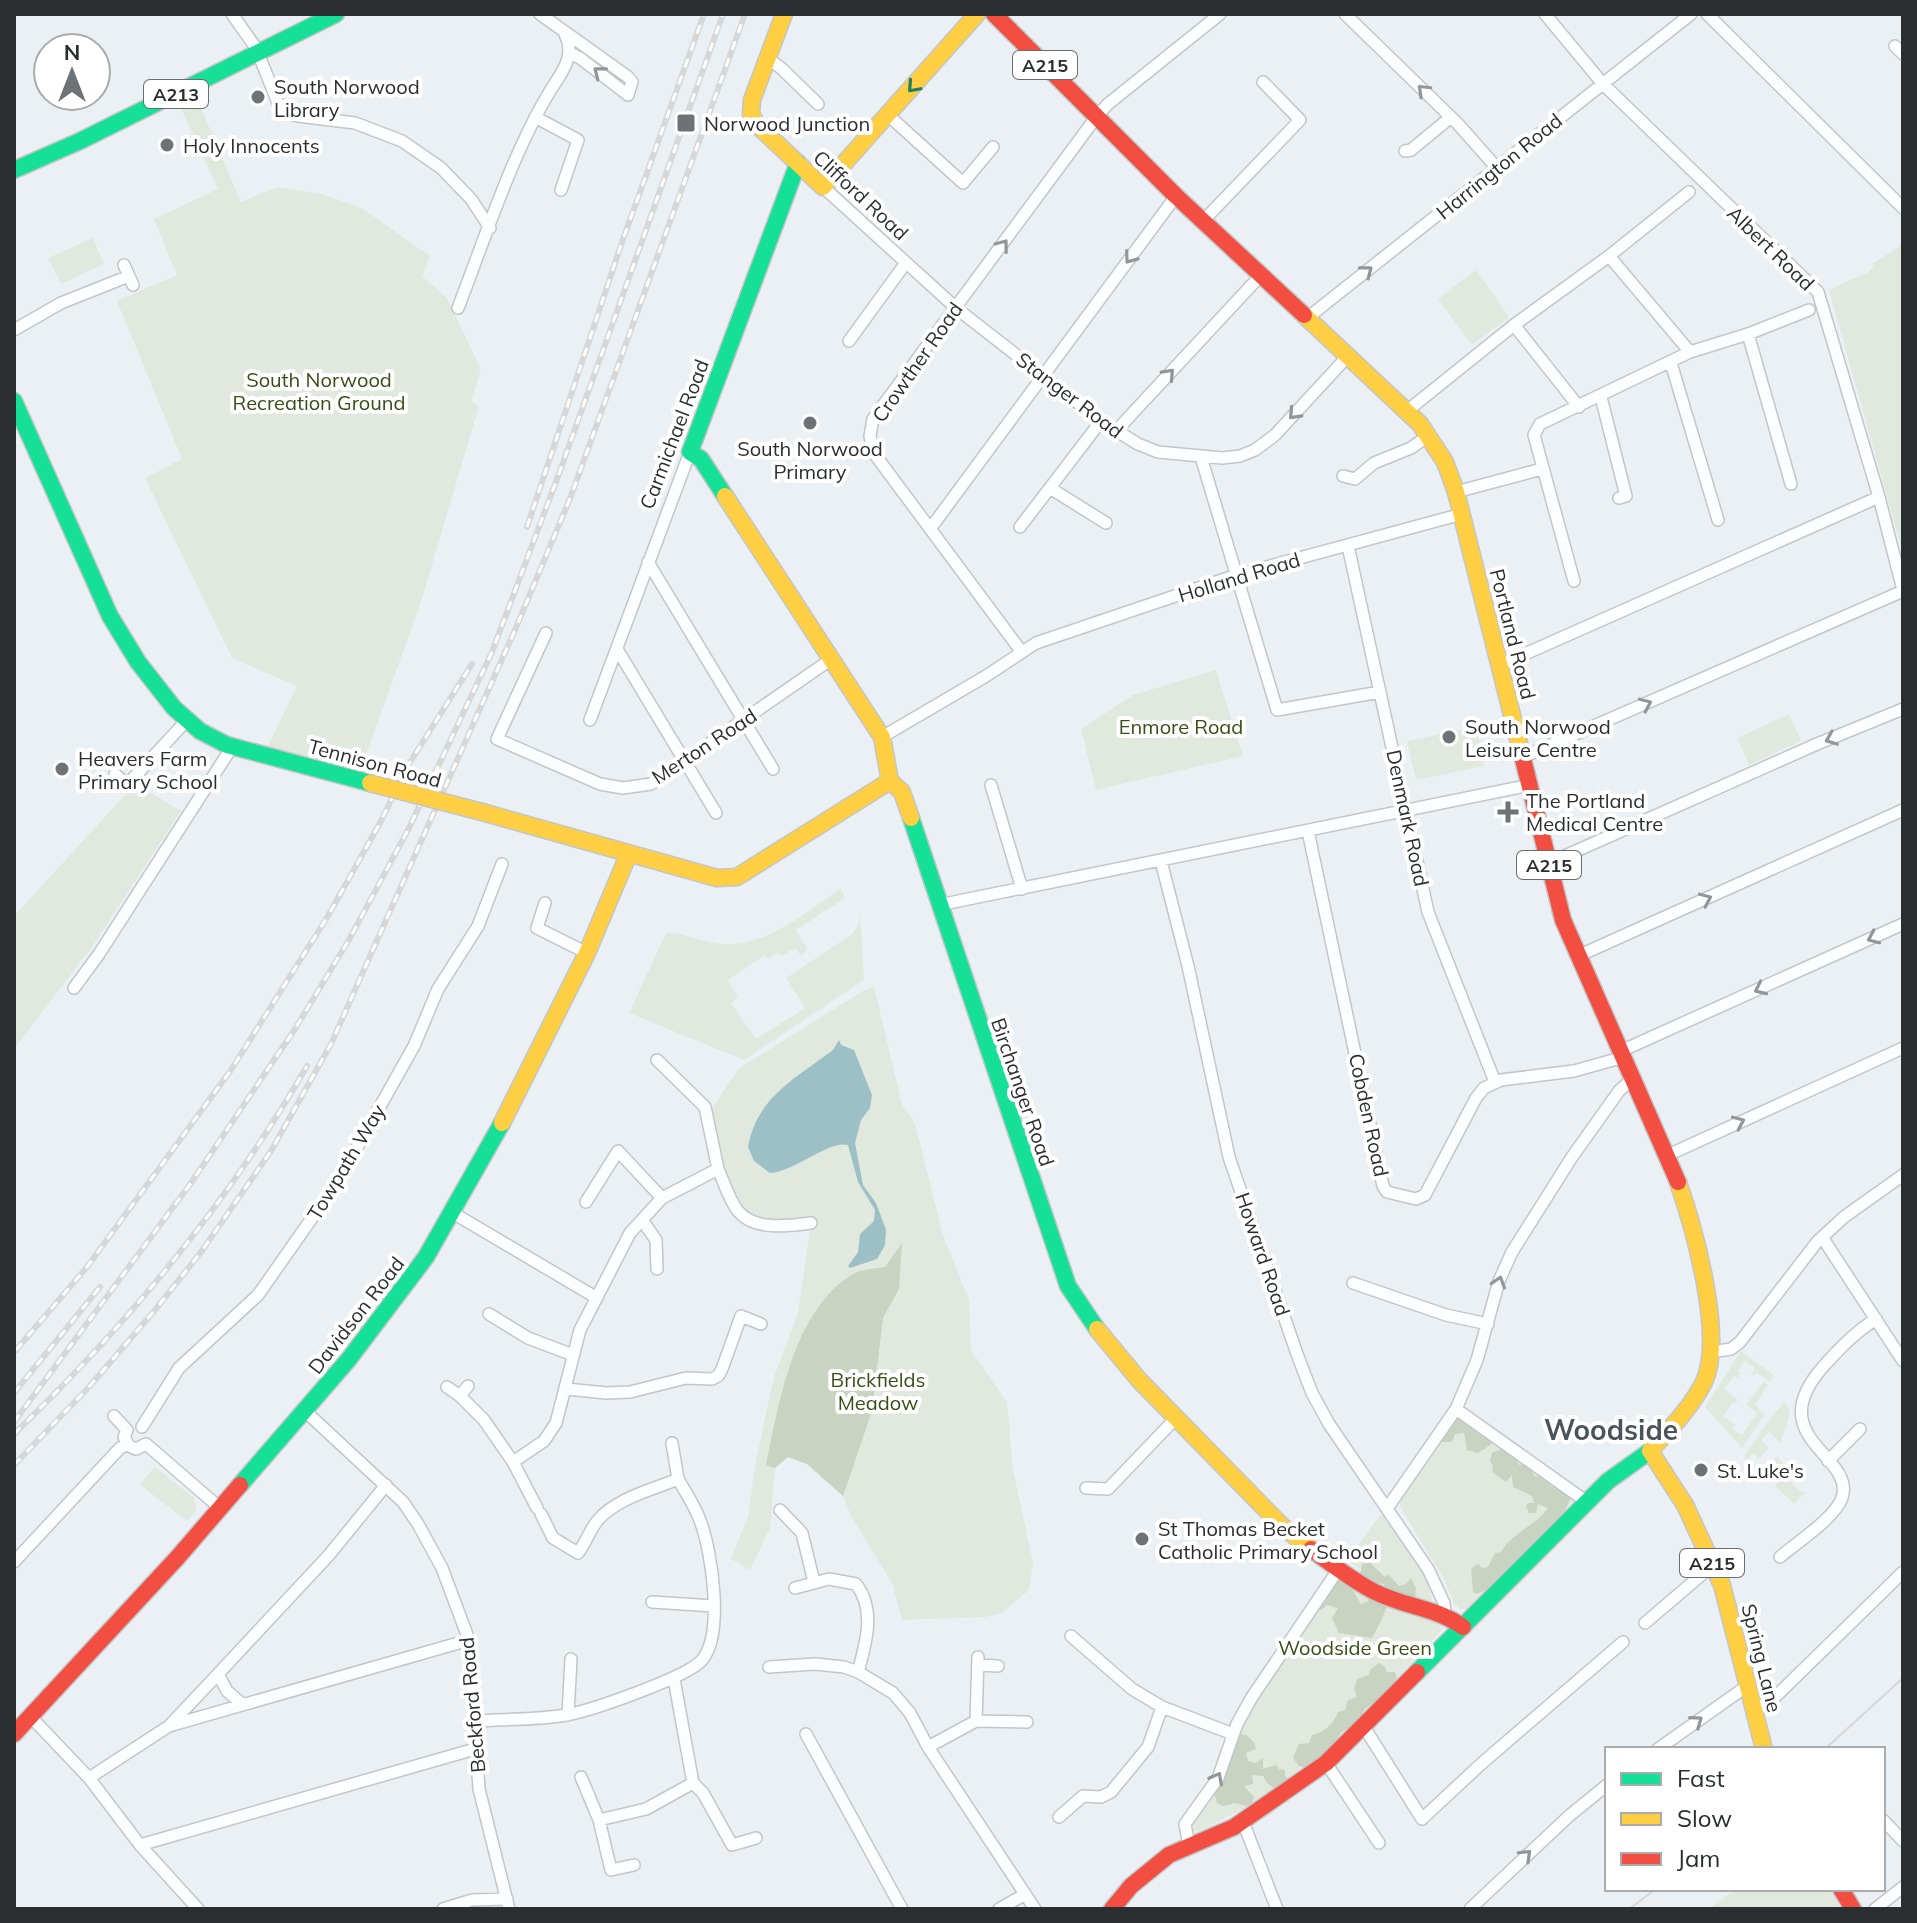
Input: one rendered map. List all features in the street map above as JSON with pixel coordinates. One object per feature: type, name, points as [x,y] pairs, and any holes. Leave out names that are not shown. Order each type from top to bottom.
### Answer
[{"type":"street","points":[[232,14],[258,54],[278,103],[285,112],[355,123],[402,141],[441,168],[471,199],[490,228]]},
{"type":"street","name":"A213","points":[[14,170],[80,141],[336,14]]},
{"type":"street","points":[[540,14],[628,77],[632,82],[628,95],[570,53]]},
{"type":"street","name":"Clifford Road","points":[[784,14],[752,100],[751,114],[760,128],[956,308]]},
{"type":"street","points":[[823,187],[977,14]]},
{"type":"street","name":"Portland Road","points":[[994,14],[1176,196],[1407,411],[1445,462],[1507,661],[1523,757],[1563,920],[1668,1155],[1699,1251],[1709,1316],[1711,1352],[1706,1375],[1674,1426],[1650,1451]]},
{"type":"street","name":"Crowther Road","points":[[1021,651],[873,452],[870,436],[873,419],[1097,116],[1220,14]]},
{"type":"street","points":[[1345,14],[1451,117],[1496,167]]},
{"type":"street","name":"Albert Road","points":[[1545,14],[1603,84],[1818,292],[1879,497],[1903,590]]},
{"type":"street","name":"Harrington Road","points":[[1306,319],[1691,14]]},
{"type":"street","points":[[1707,14],[1903,208]]},
{"type":"street","points":[[458,308],[535,117],[567,63],[570,44],[565,34]]},
{"type":"street","points":[[767,58],[781,68],[805,99],[818,104]]},
{"type":"street","points":[[1203,221],[1300,120],[1263,82]]},
{"type":"street","points":[[888,115],[963,183],[993,147]]},
{"type":"street","points":[[535,117],[578,140],[561,190]]},
{"type":"street","points":[[1405,151],[1411,150],[1451,117]]},
{"type":"street","name":"Carmichael Road","points":[[590,720],[798,163]]},
{"type":"street","points":[[1407,411],[1689,192]]},
{"type":"street","points":[[930,529],[1176,196]]},
{"type":"street","points":[[1609,256],[1690,352]]},
{"type":"street","points":[[849,341],[905,264]]},
{"type":"street","points":[[14,330],[61,303],[128,275]]},
{"type":"street","points":[[1116,431],[1261,275]]},
{"type":"street","name":"Stanger Road","points":[[956,308],[1101,421],[1158,452],[1230,458],[1261,446],[1347,357]]},
{"type":"street","points":[[1574,581],[1534,435],[1540,424],[1690,352],[1809,310]]},
{"type":"street","points":[[1514,325],[1579,407]]},
{"type":"street","points":[[1748,334],[1791,484]]},
{"type":"street","points":[[1671,363],[1718,520]]},
{"type":"street","points":[[1601,397],[1626,496],[1619,498]]},
{"type":"street","name":"Tennison Road","points":[[14,401],[110,616],[127,647],[187,720],[200,731],[232,747],[482,812],[717,878],[737,877],[890,781]]},
{"type":"street","points":[[1020,527],[1101,421]]},
{"type":"street","points":[[1343,476],[1355,479],[1374,463],[1411,448],[1428,436]]},
{"type":"street","name":"Birchanger Road","points":[[690,452],[701,459],[882,737],[890,781],[902,792],[1068,1286],[1123,1360],[1283,1527],[1338,1570],[1377,1593],[1445,1614],[1463,1627]]},
{"type":"street","points":[[1201,457],[1277,710],[1380,692]]},
{"type":"street","points":[[1456,492],[1542,469]]},
{"type":"street","points":[[1050,488],[1106,523]]},
{"type":"street","points":[[1507,661],[1879,497]]},
{"type":"street","name":"Holland Road","points":[[882,737],[986,676],[1021,651],[1060,634],[1237,575],[1462,514]]},
{"type":"street","name":"Denmark Road","points":[[1348,546],[1428,912],[1495,1082]]},
{"type":"street","points":[[648,562],[773,769]]},
{"type":"street","points":[[1523,757],[1903,590]]},
{"type":"street","name":"Merton Road","points":[[546,633],[497,739],[600,784],[623,788],[651,784],[830,660]]},
{"type":"street","points":[[617,649],[716,813]]},
{"type":"street","points":[[1549,863],[1903,709]]},
{"type":"street","points":[[115,774],[127,785],[187,720]]},
{"type":"street","points":[[74,988],[232,747]]},
{"type":"street","points":[[991,785],[1022,889]]},
{"type":"street","points":[[939,905],[1530,785]]},
{"type":"street","points":[[1578,956],[1903,810]]},
{"type":"street","name":"Cobden Road","points":[[1308,831],[1383,1186],[1387,1192],[1416,1199],[1423,1197],[1476,1098],[1484,1088],[1495,1082]]},
{"type":"street","name":"Davidson Road","points":[[14,1734],[178,1557],[305,1411],[382,1318],[426,1257],[513,1103],[587,953],[629,853]]},
{"type":"street","name":"Howard Road","points":[[1161,861],[1188,966],[1227,1150],[1312,1393],[1344,1449],[1388,1507],[1428,1569],[1444,1603],[1445,1614]]},
{"type":"street","name":"Towpath Way","points":[[142,1427],[179,1368],[258,1295],[338,1181],[414,1046],[438,989],[478,926],[502,864]]},
{"type":"street","points":[[545,903],[537,928],[587,953]]},
{"type":"street","points":[[1495,1082],[1574,1071],[1622,1054],[1903,924]]},
{"type":"street","points":[[1668,1155],[1903,1048]]},
{"type":"street","points":[[657,1060],[705,1107],[718,1169],[738,1212],[766,1226],[811,1223]]},
{"type":"street","points":[[1388,1507],[1456,1409],[1477,1360],[1499,1281],[1512,1252],[1572,1157],[1619,1091],[1633,1078]]},
{"type":"street","points":[[586,1202],[618,1151],[662,1198]]},
{"type":"street","points":[[513,1462],[544,1441],[560,1415],[580,1330],[630,1233],[662,1198],[718,1169]]},
{"type":"street","points":[[1711,1352],[1731,1349],[1740,1342],[1822,1237],[1858,1206],[1903,1175]]},
{"type":"street","points":[[453,1213],[597,1298]]},
{"type":"street","points":[[642,1220],[656,1240],[657,1269]]},
{"type":"street","points":[[1822,1237],[1903,1361]]},
{"type":"street","points":[[1353,1283],[1446,1315],[1488,1324]]},
{"type":"street","points":[[489,1314],[528,1338],[573,1355]]},
{"type":"street","points":[[567,1389],[618,1394],[686,1378],[712,1379],[722,1369],[741,1316],[761,1324]]},
{"type":"street","points":[[1780,1557],[1810,1533],[1842,1499],[1842,1482],[1804,1425],[1801,1406],[1804,1394],[1810,1382],[1845,1341],[1876,1319]]},
{"type":"street","points":[[447,1387],[464,1391],[513,1462],[553,1538],[578,1553],[598,1520],[628,1499],[678,1479]]},
{"type":"street","points":[[1456,1409],[1587,1502]]},
{"type":"street","name":"Beckford Road","points":[[305,1411],[403,1502],[442,1568],[469,1640],[479,1789],[508,1904]]},
{"type":"street","points":[[114,1416],[127,1430]]},
{"type":"street","points":[[1086,1488],[1108,1489],[1177,1417]]},
{"type":"street","points":[[133,1426],[142,1427],[148,1434],[146,1444],[136,1449],[127,1445],[124,1437],[127,1430],[133,1426]]},
{"type":"street","points":[[1828,1461],[1860,1429]]},
{"type":"street","points":[[475,1721],[568,1715],[674,1679],[701,1661],[713,1635],[711,1571],[701,1520],[678,1479],[672,1443]]},
{"type":"street","points":[[146,1444],[220,1508]]},
{"type":"street","points":[[14,1562],[114,1454],[127,1445]]},
{"type":"street","points":[[1112,1909],[1149,1869],[1169,1855],[1243,1822],[1326,1763],[1587,1502],[1617,1474],[1650,1451]]},
{"type":"street","name":"Spring Lane","points":[[1650,1451],[1685,1505],[1713,1565],[1732,1616],[1763,1747]]},
{"type":"street","points":[[89,1778],[169,1726],[329,1555],[386,1485]]},
{"type":"street","points":[[780,1510],[802,1533],[814,1582]]},
{"type":"street","points":[[1645,1623],[1713,1565]]},
{"type":"street","points":[[1189,1846],[1185,1824],[1218,1778],[1233,1734],[1252,1697],[1338,1570]]},
{"type":"street","points":[[1753,1709],[1770,1702],[1786,1688],[1903,1572]]},
{"type":"street","points":[[795,1588],[829,1579],[849,1581],[862,1591],[868,1630],[858,1672]]},
{"type":"street","points":[[652,1602],[714,1606]]},
{"type":"street","points":[[1071,1636],[1132,1689],[1162,1707],[1233,1734]]},
{"type":"street","points":[[169,1726],[469,1640]]},
{"type":"street","points":[[1364,1727],[1422,1819],[1623,1642]]},
{"type":"street","points":[[568,1715],[571,1659]]},
{"type":"street","points":[[976,1721],[978,1661],[998,1666]]},
{"type":"street","points":[[769,1667],[829,1664],[858,1672],[893,1693],[910,1713],[928,1747],[1035,1909]]},
{"type":"street","points":[[218,1674],[227,1691],[242,1704]]},
{"type":"street","points":[[674,1679],[693,1783],[703,1793],[732,1845],[756,1838]]},
{"type":"street","points":[[1661,1747],[1747,1686]]},
{"type":"street","points":[[1059,1817],[1083,1796],[1101,1797],[1111,1792],[1148,1747],[1162,1707]]},
{"type":"street","points":[[31,1717],[89,1778],[140,1845],[198,1909]]},
{"type":"street","points":[[928,1747],[976,1721],[1027,1722]]},
{"type":"street","points":[[806,1734],[902,1909]]},
{"type":"street","points":[[140,1845],[475,1749]]},
{"type":"street","points":[[1326,1763],[1379,1843]]},
{"type":"street","points":[[581,1777],[599,1820],[611,1870],[634,1865]]},
{"type":"street","points":[[599,1820],[646,1809],[693,1783]]},
{"type":"street","points":[[1470,1909],[1569,1816],[1605,1787]]},
{"type":"street","points":[[1243,1822],[1277,1909]]},
{"type":"street","points":[[1885,1822],[1903,1841]]},
{"type":"street","points":[[1875,1909],[1903,1887]]},
{"type":"street","points":[[1842,1891],[1853,1909]]},
{"type":"street","points":[[999,1909],[1024,1895]]},
{"type":"street","points":[[443,1909],[472,1900],[508,1904]]},
{"type":"green space","name":"South Norwood Recreation Ground","points":[[196,96],[241,202],[277,187],[322,194],[363,209],[430,256],[422,276],[447,298],[481,369],[471,402],[479,406],[421,602],[360,772],[268,746],[297,686],[232,658],[145,478],[182,459],[117,301],[177,275],[154,219],[218,189],[179,104]]},
{"type":"green space","points":[[93,238],[104,264],[61,284],[48,258]]},
{"type":"green space","points":[[1903,244],[1903,554],[1829,290],[1870,271],[1874,266],[1872,264]]},
{"type":"green space","points":[[1476,270],[1509,317],[1472,345],[1438,299]]},
{"type":"green space","name":"Enmore Road","points":[[1216,670],[1243,756],[1096,790],[1081,729],[1133,695]]},
{"type":"green space","points":[[1789,714],[1801,741],[1749,765],[1737,738]]},
{"type":"green space","name":"South Norwood Leisure Centre","points":[[1477,727],[1484,766],[1416,780],[1407,741]]},
{"type":"green space","points":[[137,782],[181,811],[92,947],[14,1049],[14,916]]},
{"type":"green space","points":[[841,888],[845,898],[796,930],[807,949],[801,956],[795,948],[781,956],[778,953],[768,959],[765,955],[728,980],[738,997],[731,1003],[756,1039],[805,1008],[786,978],[852,934],[859,924],[860,912],[864,980],[744,1060],[629,1013],[666,933],[720,944],[753,940],[785,926]]},
{"type":"green space","name":"Brickfields Meadow","points":[[874,986],[902,1105],[915,1123],[943,1235],[969,1300],[971,1350],[1007,1402],[1013,1469],[1033,1562],[1029,1590],[1002,1613],[985,1617],[902,1620],[892,1583],[851,1516],[843,1496],[807,1464],[788,1457],[775,1468],[770,1528],[750,1570],[731,1559],[748,1516],[756,1460],[774,1377],[798,1313],[811,1223],[766,1224],[735,1215],[710,1111],[738,1069]]},
{"type":"green space","points":[[902,1243],[899,1289],[883,1318],[872,1411],[843,1496],[807,1464],[788,1457],[775,1468],[766,1465],[792,1358],[817,1309],[834,1288],[855,1273],[885,1267]]},
{"type":"green space","points":[[1741,1351],[1774,1375],[1770,1382],[1757,1373],[1754,1376],[1751,1374],[1755,1368],[1745,1361],[1738,1370],[1741,1373],[1737,1378],[1734,1376],[1724,1389],[1738,1400],[1723,1416],[1742,1435],[1757,1413],[1746,1405],[1764,1381],[1768,1385],[1755,1405],[1765,1414],[1742,1448],[1705,1407]]},
{"type":"green space","points":[[1785,1402],[1789,1417],[1781,1443],[1769,1432],[1761,1440],[1769,1448],[1759,1459],[1753,1454],[1747,1460],[1744,1456]]},
{"type":"green space","points":[[1459,1418],[1485,1434],[1492,1444],[1478,1453],[1467,1450],[1464,1433],[1455,1434],[1452,1442],[1442,1442],[1440,1437],[1446,1428],[1452,1428],[1453,1420]]},
{"type":"green space","name":"Woodside Green","points":[[1461,1422],[1575,1499],[1466,1609],[1460,1609],[1454,1603],[1444,1579],[1400,1507],[1402,1496],[1452,1423]]},
{"type":"green space","points":[[1503,1448],[1515,1457],[1519,1465],[1525,1464],[1534,1476],[1545,1477],[1552,1487],[1557,1485],[1571,1498],[1557,1527],[1552,1525],[1486,1590],[1477,1594],[1473,1592],[1471,1569],[1478,1564],[1482,1568],[1488,1567],[1495,1553],[1501,1552],[1511,1539],[1548,1508],[1538,1504],[1536,1513],[1529,1513],[1526,1506],[1534,1503],[1532,1496],[1513,1487],[1512,1475],[1506,1482],[1492,1472],[1492,1453]]},
{"type":"green space","points":[[1779,1455],[1779,1459],[1795,1475],[1790,1481],[1801,1492],[1806,1492],[1794,1504],[1775,1486],[1780,1480],[1767,1467]]},
{"type":"green space","points":[[155,1467],[194,1498],[197,1510],[187,1521],[139,1484]]},
{"type":"green space","name":"Woodside Green","points":[[1385,1514],[1420,1566],[1432,1600],[1429,1603],[1386,1586],[1352,1564],[1351,1555],[1380,1515]]},
{"type":"green space","points":[[1368,1561],[1385,1577],[1388,1574],[1399,1586],[1411,1578],[1416,1588],[1415,1598],[1387,1593],[1384,1584],[1374,1583],[1360,1575],[1362,1565]]},
{"type":"green space","name":"Woodside Green","points":[[1338,1581],[1391,1607],[1437,1622],[1442,1630],[1400,1675],[1298,1770],[1257,1802],[1199,1831],[1193,1831],[1192,1823],[1216,1786],[1239,1733],[1266,1684]]},
{"type":"green space","points":[[1334,1582],[1350,1586],[1361,1604],[1368,1601],[1370,1595],[1387,1603],[1372,1638],[1339,1633],[1332,1618],[1338,1608],[1327,1605],[1321,1610],[1317,1607]]},
{"type":"green space","points":[[1379,1663],[1387,1672],[1395,1672],[1397,1681],[1393,1688],[1365,1709],[1355,1724],[1342,1732],[1324,1755],[1307,1768],[1299,1766],[1293,1758],[1299,1744],[1309,1743],[1312,1735],[1328,1727],[1338,1712],[1345,1710],[1348,1700],[1357,1697],[1354,1689],[1357,1679],[1369,1675],[1370,1670]]},
{"type":"green space","points":[[1239,1734],[1246,1735],[1254,1742],[1256,1749],[1246,1753],[1248,1761],[1256,1763],[1263,1758],[1263,1769],[1276,1765],[1285,1770],[1285,1776],[1289,1779],[1275,1789],[1263,1776],[1252,1775],[1253,1784],[1244,1786],[1254,1797],[1252,1803],[1247,1806],[1234,1803],[1223,1806],[1217,1803],[1214,1793]]},
{"type":"green space","points":[[1732,1891],[1830,1891],[1841,1909],[1709,1909]]},
{"type":"water","points":[[839,1040],[841,1045],[854,1050],[872,1095],[870,1108],[861,1120],[855,1143],[863,1185],[876,1203],[886,1230],[885,1245],[877,1259],[850,1268],[848,1266],[858,1252],[860,1234],[874,1221],[875,1210],[858,1182],[848,1145],[831,1147],[790,1168],[770,1173],[754,1161],[748,1147],[760,1115],[769,1102],[792,1080],[833,1050]]},
{"type":"tram line","points":[[1827,1747],[1903,1678]]},
{"type":"tram line","points":[[1629,1909],[1653,1891]]},
{"type":"railway","points":[[527,527],[621,245],[704,14]]},
{"type":"railway","points":[[14,1422],[191,1183],[295,1029],[350,938],[409,828],[492,652],[723,14]]},
{"type":"railway","points":[[14,1465],[89,1387],[201,1252],[271,1151],[331,1044],[515,630],[571,496],[745,14]]},
{"type":"railway","points":[[16,1350],[87,1267],[231,1070],[328,916],[407,767],[472,664]]},
{"type":"railway","points":[[14,1434],[96,1350],[174,1260],[244,1166],[307,1066]]},
{"type":"railway","points":[[14,1393],[100,1287]]},
{"type":"traffic: fast","points":[[14,170],[80,141],[336,14]]},
{"type":"traffic: fast","points":[[725,496],[701,459],[690,452],[798,163]]},
{"type":"traffic: fast","points":[[14,401],[110,616],[138,662],[174,708],[200,731],[227,745],[370,783]]},
{"type":"traffic: fast","points":[[911,818],[1068,1286],[1097,1329]]},
{"type":"traffic: fast","points":[[240,1485],[349,1359],[426,1257],[502,1123]]},
{"type":"traffic: fast","points":[[1417,1672],[1608,1481],[1650,1451]]},
{"type":"traffic: slow","points":[[784,14],[752,100],[751,114],[757,125],[823,187],[977,14]]},
{"type":"traffic: slow","points":[[1304,315],[1420,424],[1445,462],[1456,492],[1521,751]]},
{"type":"traffic: slow","points":[[725,496],[882,737],[890,781],[902,792],[911,818]]},
{"type":"traffic: slow","points":[[482,812],[717,878],[737,877],[890,781]]},
{"type":"traffic: slow","points":[[370,783],[482,812]]},
{"type":"traffic: slow","points":[[502,1123],[587,953],[629,853]]},
{"type":"traffic: slow","points":[[1678,1182],[1705,1282],[1711,1338],[1710,1362],[1704,1382],[1693,1401],[1650,1451],[1685,1505],[1722,1585],[1763,1747]]},
{"type":"traffic: slow","points":[[1097,1329],[1139,1380],[1283,1527],[1311,1549]]},
{"type":"traffic: jam","points":[[994,14],[1176,196],[1304,315]]},
{"type":"traffic: jam","points":[[1521,751],[1563,920],[1678,1182]]},
{"type":"traffic: jam","points":[[14,1734],[178,1557],[240,1485]]},
{"type":"traffic: jam","points":[[1311,1549],[1375,1592],[1442,1615],[1463,1627]]},
{"type":"traffic: jam","points":[[1112,1909],[1131,1886],[1169,1855],[1234,1827],[1326,1763],[1417,1672]]},
{"type":"traffic: jam","points":[[1842,1891],[1853,1909]]},
{"type":"place","name":"South Norwood Library","points":[[258,97]]},
{"type":"place","name":"Norwood Junction","points":[[686,123]]},
{"type":"place","name":"Holy Innocents","points":[[167,145]]},
{"type":"place","name":"South Norwood Primary","points":[[810,423]]},
{"type":"place","name":"South Norwood Leisure Centre","points":[[1449,737]]},
{"type":"place","name":"Heavers Farm Primary School","points":[[62,769]]},
{"type":"place","name":"The Portland Medical Centre","points":[[1508,812]]},
{"type":"place","name":"St. Luke's","points":[[1701,1470]]},
{"type":"place","name":"St Thomas Becket Catholic Primary School","points":[[1142,1539]]},
{"type":"district","name":"Woodside","points":[[1611,1429]]}]
